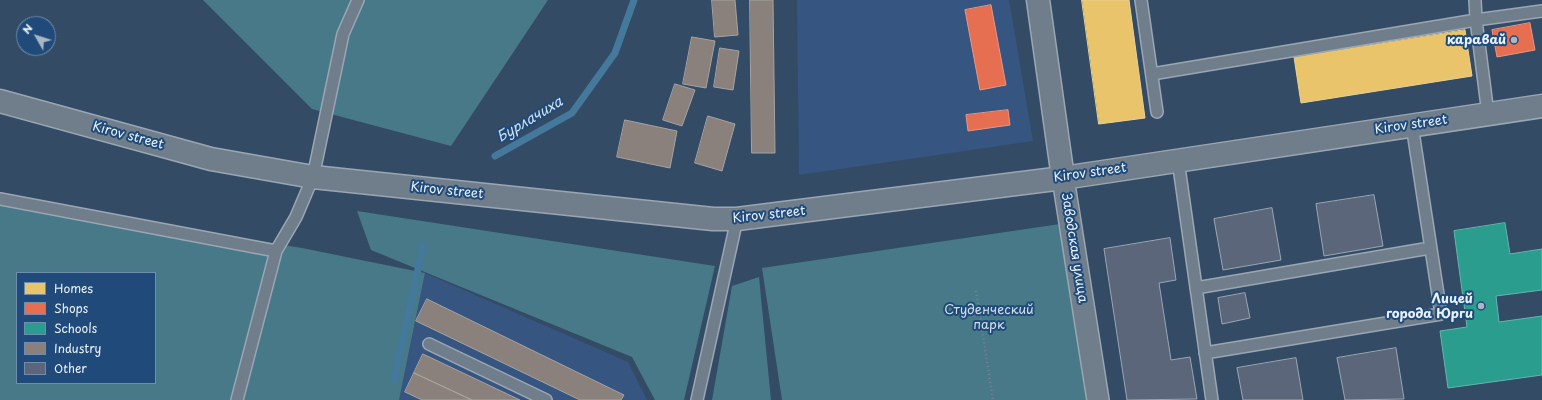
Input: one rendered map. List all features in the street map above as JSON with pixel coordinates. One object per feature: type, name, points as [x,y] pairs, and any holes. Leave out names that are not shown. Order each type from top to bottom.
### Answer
[{"type":"street","name":"Заводская улица","points":[[1038,0],[1063,178],[1098,400]]},
{"type":"street","name":"Kirov street","points":[[0,101],[211,159],[313,178],[713,219],[737,219],[1063,178],[1542,106]]},
{"type":"lane","points":[[237,400],[276,251],[296,217],[313,178],[343,34],[358,0]]},
{"type":"lane","points":[[1141,0],[1157,112]]},
{"type":"lane","points":[[1475,0],[1476,20],[1488,114]]},
{"type":"lane","points":[[1152,74],[1476,20],[1542,11]]},
{"type":"lane","points":[[1205,353],[1440,314],[1412,125]]},
{"type":"lane","points":[[1178,160],[1212,400]]},
{"type":"lane","points":[[0,199],[276,251]]},
{"type":"lane","points":[[696,400],[737,219]]},
{"type":"lane","points":[[1196,288],[1430,248]]},
{"type":"lane","points":[[429,344],[546,400]]},
{"type":"path","points":[[976,292],[993,400]]},
{"type":"shaded area","points":[[797,0],[1009,0],[1033,141],[799,175]]},
{"type":"shaded area","points":[[425,273],[628,362],[647,400],[399,400]]},
{"type":"green space","points":[[203,0],[548,0],[451,146],[312,109]]},
{"type":"green space","points":[[0,200],[302,248],[425,273],[399,400],[0,400]]},
{"type":"green space","points":[[357,211],[715,266],[684,400],[655,400],[632,357],[371,250]]},
{"type":"green space","name":"Студенческий парк","points":[[1060,224],[1086,400],[782,400],[762,268]]},
{"type":"green space","points":[[759,277],[771,400],[712,400],[732,286]]},
{"type":"building: Homes","points":[[1082,0],[1129,0],[1145,118],[1099,124]]},
{"type":"building: Homes","points":[[1465,30],[1472,76],[1301,103],[1294,57]]},
{"type":"building: Shops","points":[[991,5],[1006,85],[980,90],[965,10]]},
{"type":"building: Shops","name":"каравай","points":[[1530,23],[1535,50],[1497,57],[1492,30]]},
{"type":"building: Shops","points":[[1008,110],[1010,125],[968,131],[966,115]]},
{"type":"building: Schools","name":"Лицей города Юрги","points":[[1505,223],[1510,254],[1542,249],[1542,290],[1496,296],[1499,322],[1542,316],[1542,375],[1448,388],[1440,331],[1467,327],[1454,231]]},
{"type":"building: Industry","points":[[712,0],[735,0],[738,35],[715,37]]},
{"type":"building: Industry","points":[[750,0],[773,0],[775,153],[752,153]]},
{"type":"building: Industry","points":[[692,37],[715,41],[706,88],[683,84]]},
{"type":"building: Industry","points":[[720,48],[739,51],[733,90],[714,87]]},
{"type":"building: Industry","points":[[675,84],[695,90],[682,126],[663,120]]},
{"type":"building: Industry","points":[[708,116],[735,124],[722,171],[695,163]]},
{"type":"building: Industry","points":[[625,120],[677,131],[670,168],[617,157]]},
{"type":"building: Industry","points":[[427,299],[624,395],[621,400],[580,400],[416,321]]},
{"type":"building: Industry","points":[[423,354],[520,400],[472,400],[414,373]]},
{"type":"building: Industry","points":[[414,373],[472,400],[422,400],[405,392]]},
{"type":"building: Other","points":[[1374,195],[1383,246],[1324,256],[1316,204]]},
{"type":"building: Other","points":[[1272,208],[1281,260],[1223,270],[1214,219]]},
{"type":"building: Other","points":[[1170,238],[1176,280],[1159,283],[1171,360],[1190,357],[1197,399],[1127,400],[1104,249]]},
{"type":"building: Other","points":[[1245,293],[1250,318],[1222,324],[1218,298]]},
{"type":"building: Other","points":[[1396,348],[1404,399],[1345,400],[1337,358]]},
{"type":"building: Other","points":[[1296,358],[1303,400],[1243,400],[1237,368]]},
{"type":"waterway","name":"Бурлачиха","points":[[495,156],[572,113],[615,53],[634,0]]},
{"type":"waterway","name":"Бурлачиха","points":[[394,381],[423,246]]},
{"type":"place","name":"каравай","points":[[1514,40]]},
{"type":"place","name":"Лицей города Юрги","points":[[1481,306]]}]
